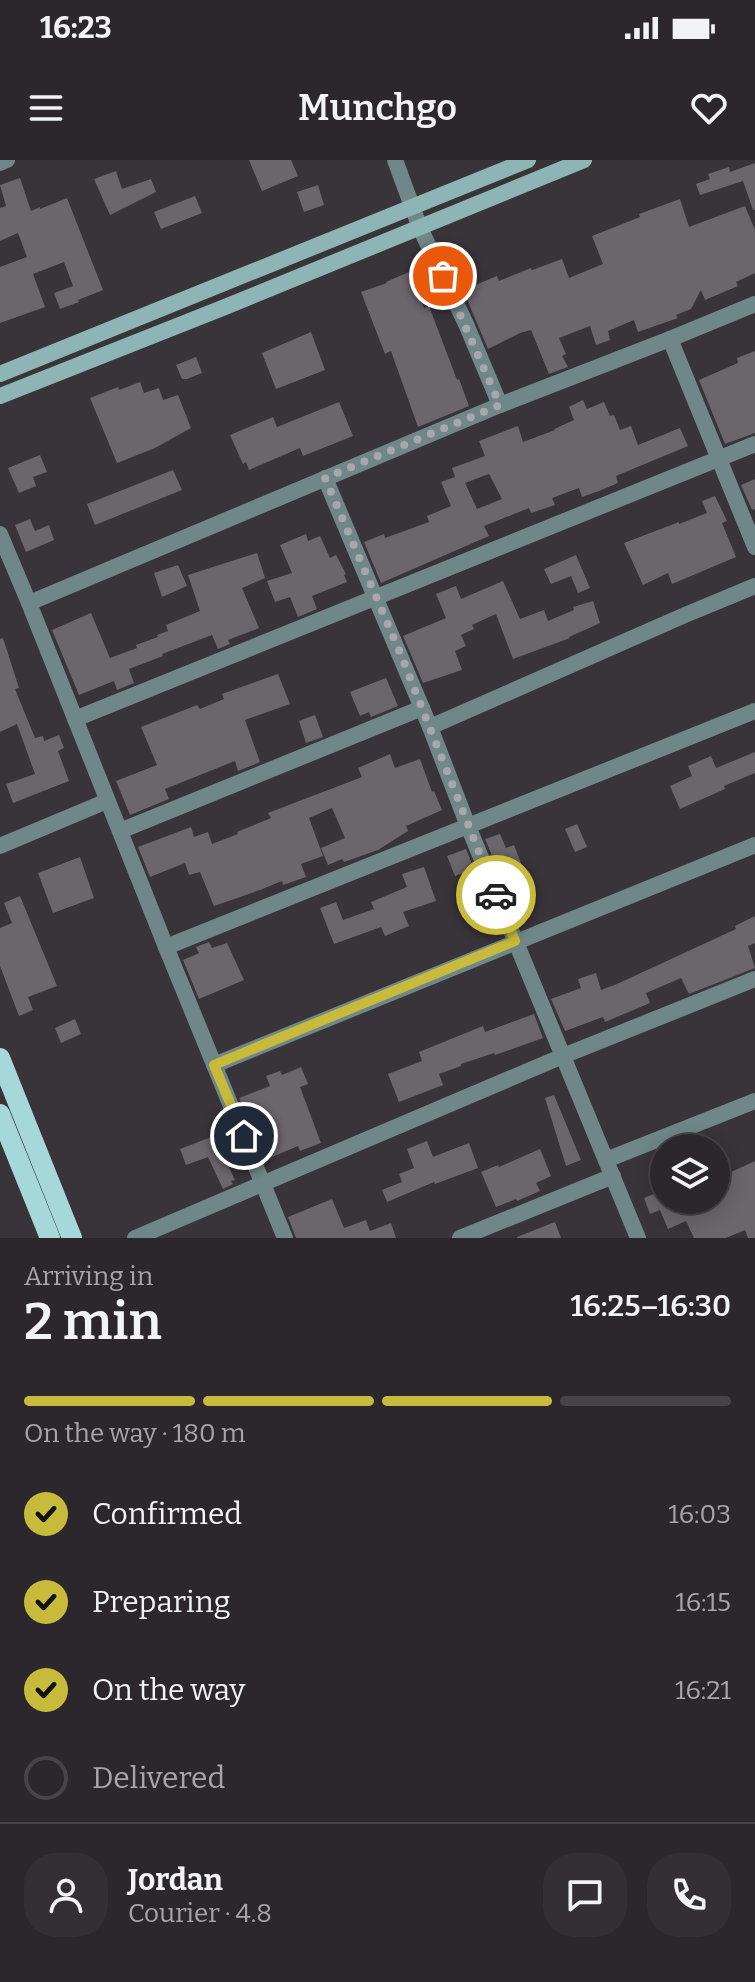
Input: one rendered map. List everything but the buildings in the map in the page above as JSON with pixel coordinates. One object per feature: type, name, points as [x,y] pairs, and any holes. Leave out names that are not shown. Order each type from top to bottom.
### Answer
[{"type":"main road","points":[[0,1058],[72,1238]]},
{"type":"main road","points":[[0,1114],[50,1238]]},
{"type":"street","points":[[0,163],[7,160]]},
{"type":"street","points":[[395,160],[420,228],[500,405]]},
{"type":"street","points":[[0,374],[528,160]]},
{"type":"street","points":[[0,396],[584,160]]},
{"type":"street","points":[[29,603],[500,405],[755,304]]},
{"type":"street","points":[[670,339],[755,547]]},
{"type":"street","points":[[75,719],[755,444]]},
{"type":"street","points":[[325,478],[638,1238]]},
{"type":"street","points":[[0,534],[285,1238]]},
{"type":"street","points":[[430,727],[755,586]]},
{"type":"street","points":[[120,831],[422,708]]},
{"type":"street","points":[[166,947],[755,711]]},
{"type":"street","points":[[0,846],[107,801]]},
{"type":"street","points":[[214,1065],[755,845]]},
{"type":"street","points":[[135,1238],[563,1056],[755,979]]},
{"type":"street","points":[[460,1238],[755,1101]]},
{"type":"way so far","points":[[443,276],[500,405],[325,478],[401,655],[496,895]]},
{"type":"route","points":[[244,1136],[214,1065],[515,941],[496,895]]}]
